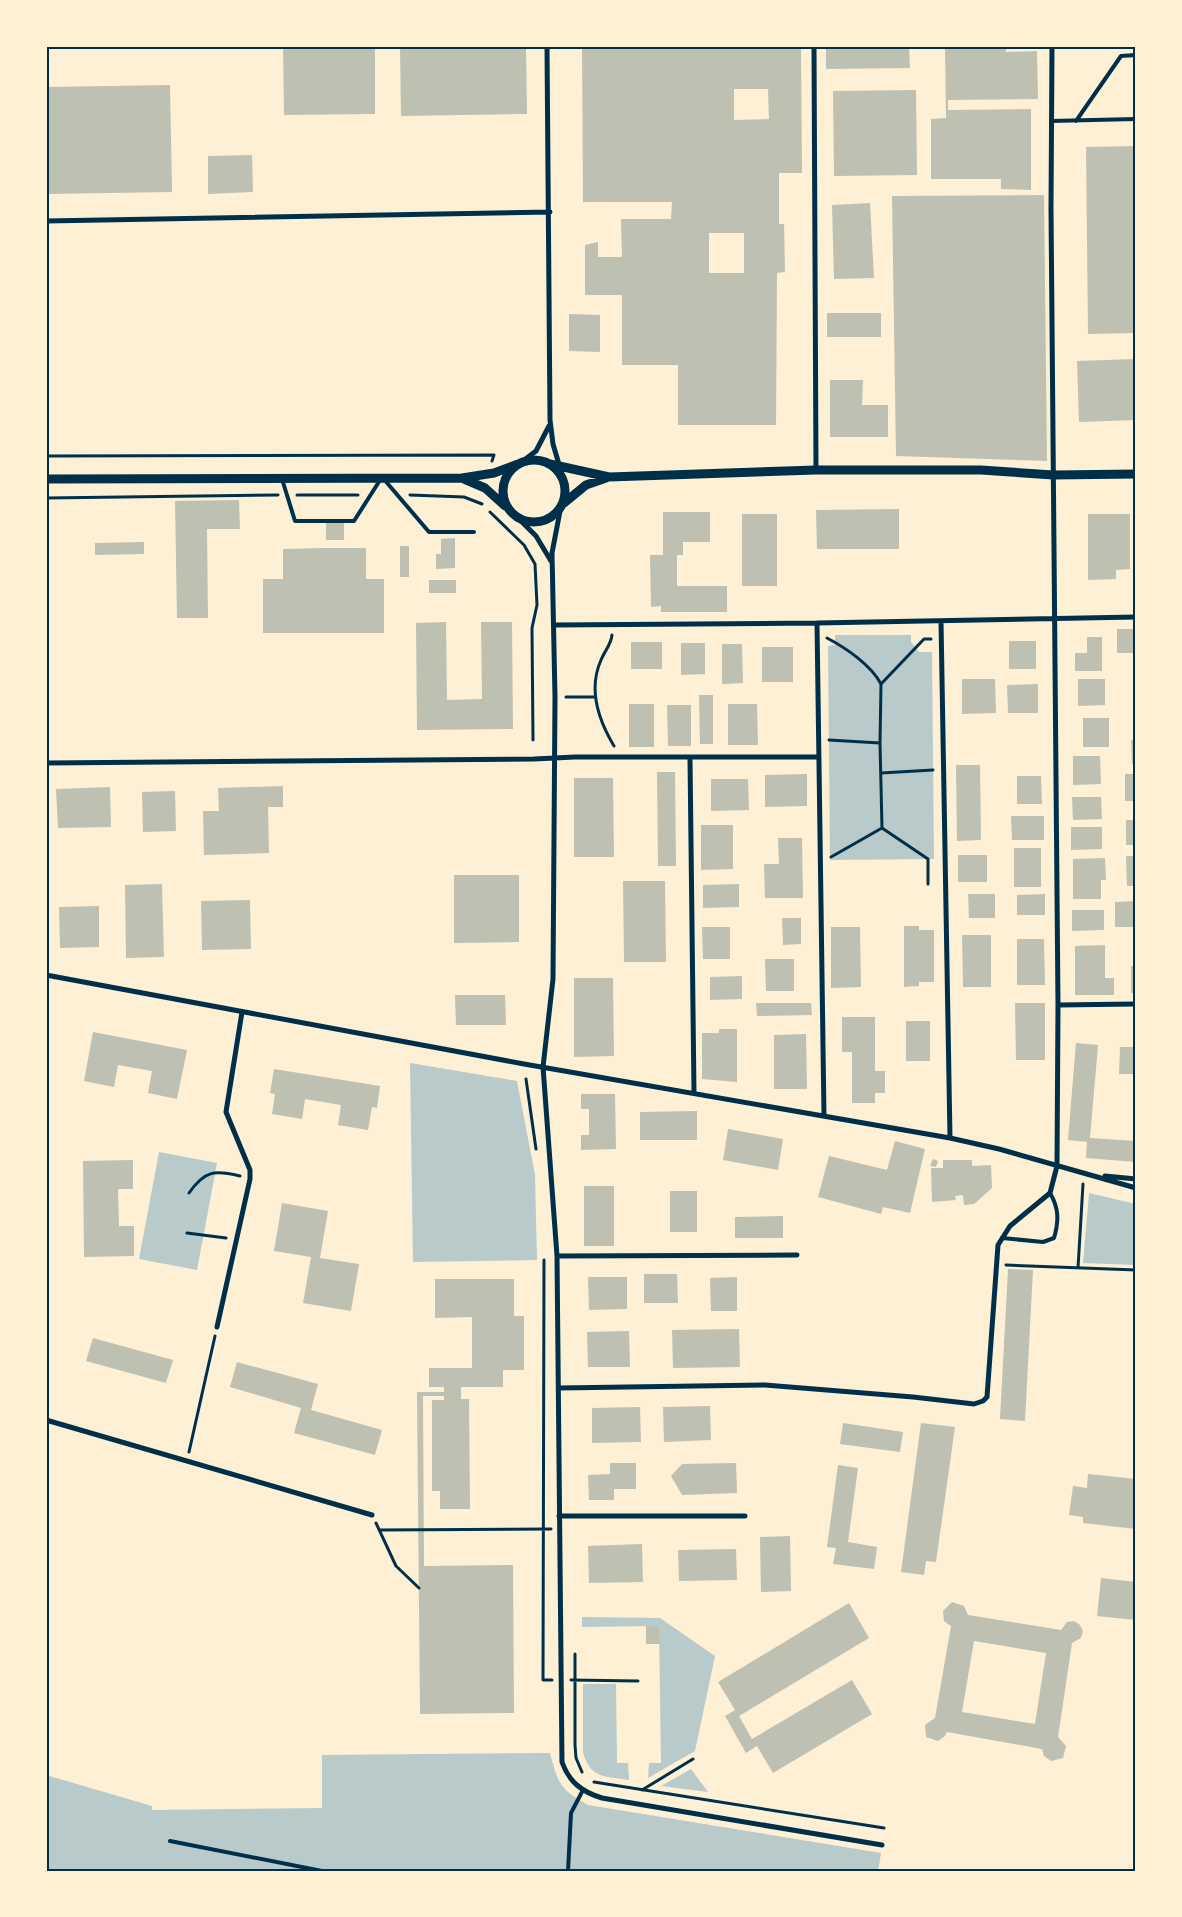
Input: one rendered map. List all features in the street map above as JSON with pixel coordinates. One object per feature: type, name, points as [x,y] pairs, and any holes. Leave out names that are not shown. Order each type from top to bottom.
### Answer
[{"type":"street","points":[[547,46],[550,212],[550,420],[555,466],[563,478],[566,491],[552,563],[555,625],[553,979],[543,1067],[557,1256],[560,1750],[566,1773],[582,1790],[602,1798],[882,1845]]},
{"type":"street","points":[[814,46],[816,470]]},
{"type":"street","points":[[559,1388],[765,1385],[974,1404],[983,1401],[989,1390],[998,1244],[1010,1226],[1050,1193],[1057,1166],[1058,1005],[1053,475],[1052,46]]},
{"type":"street","points":[[46,221],[550,212]]},
{"type":"street","points":[[550,420],[543,441],[536,451],[508,474],[503,486],[504,499],[514,514],[528,522],[541,521],[554,515],[586,485],[609,477]]},
{"type":"street","points":[[46,479],[462,478],[494,473],[534,460],[609,477],[816,470],[981,470],[1053,475],[1136,474]]},
{"type":"street","points":[[462,478],[485,488],[514,514],[536,536],[552,563]]},
{"type":"street","points":[[555,625],[817,623],[1136,617]]},
{"type":"street","points":[[941,621],[950,1138]]},
{"type":"street","points":[[817,623],[817,740],[824,1116]]},
{"type":"street","points":[[46,763],[621,757],[818,757]]},
{"type":"street","points":[[690,758],[694,1094]]},
{"type":"street","points":[[46,975],[543,1067],[950,1138],[999,1149],[1078,1172],[1136,1179]]},
{"type":"street","points":[[1058,1005],[1136,1004]]},
{"type":"street","points":[[217,1328],[250,1179],[250,1170],[226,1112],[242,1012]]},
{"type":"street","points":[[1095,1175],[1136,1188]]},
{"type":"street","points":[[557,1256],[797,1255]]},
{"type":"street","points":[[46,1420],[372,1515]]},
{"type":"street","points":[[559,1516],[745,1516]]},
{"type":"lane","points":[[1076,120],[1121,56],[1136,55]]},
{"type":"lane","points":[[1051,121],[1136,119]]},
{"type":"lane","points":[[282,477],[295,521],[354,521],[382,477],[429,532],[474,532]]},
{"type":"lane","points":[[1002,1238],[1043,1242],[1054,1238],[1058,1222],[1056,1203],[1050,1193]]},
{"type":"lane","points":[[568,1871],[572,1813],[582,1790]]},
{"type":"lane","points":[[170,1842],[322,1871]]},
{"type":"path","points":[[46,456],[494,455]]},
{"type":"path","points":[[46,498],[371,495]]},
{"type":"path","points":[[398,495],[474,499],[520,541],[532,556],[535,564],[537,595],[532,628],[533,740]]},
{"type":"path","points":[[612,624],[612,642],[600,660],[595,698],[599,716],[621,757]]},
{"type":"path","points":[[817,638],[828,638],[835,642],[876,674],[881,684],[882,828]]},
{"type":"path","points":[[881,684],[924,639],[941,640]]},
{"type":"path","points":[[555,697],[595,698]]},
{"type":"path","points":[[817,740],[880,742]]},
{"type":"path","points":[[881,773],[944,769]]},
{"type":"path","points":[[819,858],[830,857],[882,828]]},
{"type":"path","points":[[882,828],[928,859],[928,884]]},
{"type":"path","points":[[190,1192],[208,1174],[222,1172],[250,1179]]},
{"type":"path","points":[[1078,1172],[1084,1187],[1078,1268]]},
{"type":"path","points":[[187,1233],[236,1241]]},
{"type":"path","points":[[997,1264],[1136,1270]]},
{"type":"path","points":[[188,1460],[217,1328]]},
{"type":"path","points":[[372,1515],[396,1566],[419,1588]]},
{"type":"path","points":[[379,1530],[559,1529]]},
{"type":"path","points":[[575,1654],[575,1745],[576,1758],[584,1776]]},
{"type":"path","points":[[641,1790],[693,1759]]},
{"type":"path","points":[[592,1781],[884,1828]]},
{"type":"shaded area","points":[[835,635],[911,635],[911,642],[919,652],[932,652],[934,859],[830,860],[828,646],[835,645]]},
{"type":"shaded area","points":[[410,1063],[517,1081],[535,1175],[537,1260],[413,1262]]},
{"type":"shaded area","points":[[159,1152],[217,1163],[197,1270],[139,1259]]},
{"type":"shaded area","points":[[1089,1193],[1136,1204],[1136,1265],[1083,1263]]},
{"type":"shaded area","points":[[582,1617],[660,1618],[715,1656],[695,1751],[648,1778],[649,1763],[661,1763],[659,1626],[582,1627]]},
{"type":"shaded area","points":[[583,1684],[616,1684],[617,1763],[628,1763],[629,1780],[600,1775],[594,1772],[586,1761],[583,1752]]},
{"type":"shaded area","points":[[550,1753],[555,1772],[562,1785],[571,1794],[588,1805],[881,1853],[878,1871],[46,1871],[46,1775],[152,1806],[152,1810],[322,1808],[322,1755]]},
{"type":"shaded area","points":[[691,1769],[708,1792],[661,1786]]},
{"type":"building","points":[[283,46],[375,46],[375,114],[284,115]]},
{"type":"building","points":[[400,46],[526,46],[527,114],[401,116]]},
{"type":"building","points":[[582,46],[801,46],[802,173],[779,173],[779,224],[784,224],[785,272],[777,273],[776,425],[678,425],[678,365],[622,365],[622,295],[585,295],[585,245],[598,242],[598,257],[622,257],[621,219],[671,219],[672,202],[583,202]],"holes":[[[734,89],[768,89],[769,119],[734,120]],[[709,233],[744,233],[744,273],[709,273]]]},
{"type":"building","points":[[826,46],[909,46],[910,68],[826,69]]},
{"type":"building","points":[[945,46],[1006,46],[1006,52],[1037,51],[1038,99],[948,100],[948,110],[1031,109],[1031,190],[1001,189],[1001,179],[931,179],[931,119],[946,118]]},
{"type":"building","points":[[170,85],[172,192],[46,194],[46,87]]},
{"type":"building","points":[[916,90],[917,175],[834,176],[833,91]]},
{"type":"building","points":[[1136,146],[1136,333],[1088,334],[1086,147]]},
{"type":"building","points":[[252,155],[253,192],[208,194],[208,156]]},
{"type":"building","points":[[1044,195],[1047,461],[896,456],[892,196]]},
{"type":"building","points":[[870,203],[874,278],[834,279],[832,205]]},
{"type":"building","points":[[827,313],[881,313],[881,337],[827,337]]},
{"type":"building","points":[[569,314],[600,315],[600,352],[569,351]]},
{"type":"building","points":[[1136,359],[1136,420],[1079,422],[1077,361]]},
{"type":"building","points":[[830,380],[863,380],[862,405],[888,405],[888,437],[830,437]]},
{"type":"building","points":[[239,500],[240,529],[207,529],[208,618],[177,618],[175,501]]},
{"type":"building","points":[[899,509],[899,549],[817,549],[816,510]]},
{"type":"building","points":[[663,512],[710,512],[710,542],[683,542],[683,555],[677,555],[677,586],[727,586],[727,612],[661,612],[661,606],[651,607],[650,555],[663,555]]},
{"type":"building","points":[[742,514],[777,514],[777,586],[742,586]]},
{"type":"building","points":[[1088,514],[1130,514],[1130,569],[1116,570],[1116,579],[1088,580]]},
{"type":"building","points":[[326,522],[344,522],[344,540],[326,540]]},
{"type":"building","points":[[455,538],[455,568],[436,569],[436,554],[441,554],[441,539]]},
{"type":"building","points":[[144,542],[144,554],[95,555],[95,543]]},
{"type":"building","points":[[400,546],[409,546],[409,577],[400,577]]},
{"type":"building","points":[[366,548],[366,579],[384,579],[384,633],[263,633],[263,579],[283,579],[283,549]]},
{"type":"building","points":[[429,580],[456,580],[456,593],[429,593]]},
{"type":"building","points":[[446,622],[447,700],[482,699],[481,622],[512,622],[513,729],[417,730],[416,623]]},
{"type":"building","points":[[1117,629],[1136,629],[1136,653],[1117,653]]},
{"type":"building","points":[[1087,637],[1102,637],[1102,671],[1075,671],[1075,653],[1087,653]]},
{"type":"building","points":[[1009,641],[1036,641],[1036,669],[1009,669]]},
{"type":"building","points":[[631,642],[662,642],[662,669],[631,669]]},
{"type":"building","points":[[681,643],[705,643],[705,674],[681,675]]},
{"type":"building","points":[[722,644],[742,644],[743,683],[722,684]]},
{"type":"building","points":[[762,647],[793,647],[793,682],[762,682]]},
{"type":"building","points":[[962,679],[995,679],[996,713],[962,714]]},
{"type":"building","points":[[1078,679],[1105,679],[1105,705],[1078,706]]},
{"type":"building","points":[[1038,684],[1038,713],[1008,713],[1007,685]]},
{"type":"building","points":[[699,695],[713,695],[713,744],[700,744]]},
{"type":"building","points":[[629,704],[654,704],[654,747],[629,747]]},
{"type":"building","points":[[728,704],[757,704],[758,745],[728,745]]},
{"type":"building","points":[[667,705],[691,705],[691,746],[668,746]]},
{"type":"building","points":[[1083,718],[1109,718],[1109,747],[1083,747]]},
{"type":"building","points":[[1131,740],[1136,740],[1136,764],[1132,764]]},
{"type":"building","points":[[1073,756],[1100,756],[1101,784],[1073,785]]},
{"type":"building","points":[[956,765],[980,765],[981,840],[957,841]]},
{"type":"building","points":[[657,772],[675,772],[676,866],[658,866]]},
{"type":"building","points":[[807,774],[807,806],[765,807],[765,775]]},
{"type":"building","points":[[1125,774],[1136,774],[1136,801],[1125,801]]},
{"type":"building","points":[[1017,776],[1041,776],[1042,804],[1017,804]]},
{"type":"building","points":[[574,778],[613,778],[614,857],[574,857]]},
{"type":"building","points":[[711,779],[748,779],[749,810],[711,811]]},
{"type":"building","points":[[283,786],[283,807],[268,807],[269,853],[204,855],[203,811],[219,811],[218,788]]},
{"type":"building","points":[[110,787],[111,827],[58,828],[56,789]]},
{"type":"building","points":[[175,791],[176,831],[143,832],[142,792]]},
{"type":"building","points":[[1072,797],[1101,797],[1102,819],[1073,820]]},
{"type":"building","points":[[1011,816],[1044,816],[1044,840],[1012,840]]},
{"type":"building","points":[[1126,820],[1136,820],[1136,845],[1126,845]]},
{"type":"building","points":[[701,825],[733,825],[733,869],[701,870]]},
{"type":"building","points":[[1071,827],[1102,827],[1102,849],[1071,850]]},
{"type":"building","points":[[778,838],[802,838],[803,898],[765,898],[764,864],[779,864]]},
{"type":"building","points":[[1014,848],[1041,848],[1041,887],[1014,887]]},
{"type":"building","points":[[958,855],[987,855],[987,882],[958,882]]},
{"type":"building","points":[[1126,856],[1136,856],[1136,886],[1127,886]]},
{"type":"building","points":[[1105,858],[1106,880],[1101,880],[1101,899],[1073,899],[1073,859]]},
{"type":"building","points":[[454,875],[519,875],[519,942],[454,943]]},
{"type":"building","points":[[623,881],[665,881],[666,962],[624,962]]},
{"type":"building","points":[[162,884],[164,957],[126,958],[125,885]]},
{"type":"building","points":[[739,884],[739,907],[703,908],[703,885]]},
{"type":"building","points":[[968,894],[995,894],[995,918],[969,918]]},
{"type":"building","points":[[1045,894],[1045,915],[1017,915],[1017,895]]},
{"type":"building","points":[[250,900],[251,949],[202,950],[201,901]]},
{"type":"building","points":[[1136,901],[1136,927],[1115,927],[1115,902]]},
{"type":"building","points":[[99,906],[99,947],[60,948],[59,907]]},
{"type":"building","points":[[1072,910],[1104,910],[1104,930],[1072,931]]},
{"type":"building","points":[[782,918],[801,918],[801,944],[783,945]]},
{"type":"building","points":[[904,926],[919,926],[919,930],[934,930],[934,982],[919,982],[919,986],[904,987]]},
{"type":"building","points":[[702,927],[730,927],[730,959],[703,959]]},
{"type":"building","points":[[831,927],[860,927],[861,987],[831,988]]},
{"type":"building","points":[[962,935],[991,935],[991,987],[963,987]]},
{"type":"building","points":[[1017,939],[1044,939],[1045,985],[1017,985]]},
{"type":"building","points":[[1105,945],[1105,978],[1114,978],[1114,995],[1075,995],[1075,946]]},
{"type":"building","points":[[765,959],[794,959],[794,991],[766,991]]},
{"type":"building","points":[[1131,966],[1136,966],[1136,993],[1131,993]]},
{"type":"building","points":[[742,976],[742,999],[710,1000],[710,977]]},
{"type":"building","points":[[574,978],[613,978],[614,1056],[574,1057]]},
{"type":"building","points":[[455,995],[505,995],[506,1025],[456,1025]]},
{"type":"building","points":[[756,1003],[811,1003],[812,1015],[757,1016]]},
{"type":"building","points":[[1015,1003],[1045,1003],[1045,1060],[1016,1060]]},
{"type":"building","points":[[842,1017],[875,1017],[875,1071],[885,1071],[885,1093],[875,1093],[875,1103],[852,1103],[852,1052],[842,1052]]},
{"type":"building","points":[[906,1021],[930,1021],[930,1061],[906,1061]]},
{"type":"building","points":[[719,1029],[737,1029],[737,1082],[702,1079],[702,1033],[719,1033]]},
{"type":"building","points":[[93,1032],[187,1050],[177,1099],[148,1093],[152,1071],[118,1065],[114,1087],[84,1081]]},
{"type":"building","points":[[806,1034],[807,1089],[774,1089],[774,1035]]},
{"type":"building","points":[[1076,1043],[1098,1045],[1090,1138],[1136,1141],[1136,1162],[1086,1158],[1087,1142],[1068,1140]]},
{"type":"building","points":[[1120,1047],[1136,1047],[1136,1074],[1119,1074]]},
{"type":"building","points":[[274,1069],[380,1086],[377,1108],[372,1107],[368,1130],[338,1125],[341,1105],[305,1099],[302,1119],[272,1114],[275,1094],[270,1093]]},
{"type":"building","points":[[581,1094],[615,1094],[616,1149],[581,1150],[581,1135],[589,1135],[589,1109],[581,1109]]},
{"type":"building","points":[[697,1111],[697,1140],[640,1140],[640,1112]]},
{"type":"building","points":[[728,1129],[783,1139],[778,1170],[723,1160]]},
{"type":"building","points":[[895,1141],[925,1149],[910,1213],[883,1207],[881,1214],[818,1197],[829,1156],[887,1170]]},
{"type":"building","points":[[933,1159],[938,1161],[936,1167],[930,1166]]},
{"type":"building","points":[[133,1160],[133,1189],[118,1189],[119,1226],[134,1226],[134,1256],[84,1257],[83,1161]]},
{"type":"building","points":[[943,1160],[972,1160],[972,1166],[991,1165],[992,1188],[974,1204],[964,1205],[963,1195],[955,1196],[956,1200],[932,1202],[931,1168],[943,1168]]},
{"type":"building","points":[[584,1186],[614,1186],[614,1246],[584,1246]]},
{"type":"building","points":[[670,1191],[697,1191],[697,1232],[670,1232]]},
{"type":"building","points":[[282,1203],[328,1211],[320,1258],[359,1264],[351,1311],[303,1303],[311,1257],[274,1251]]},
{"type":"building","points":[[783,1216],[783,1238],[735,1238],[735,1217]]},
{"type":"building","points":[[1008,1269],[1033,1270],[1025,1421],[1000,1419]]},
{"type":"building","points":[[644,1274],[677,1274],[678,1303],[644,1303]]},
{"type":"building","points":[[588,1277],[627,1277],[627,1309],[589,1310]]},
{"type":"building","points":[[737,1277],[737,1311],[711,1311],[710,1278]]},
{"type":"building","points":[[435,1279],[514,1279],[514,1316],[524,1316],[524,1370],[503,1370],[503,1387],[461,1387],[461,1399],[469,1399],[470,1509],[440,1509],[440,1491],[432,1491],[432,1400],[444,1400],[444,1396],[423,1396],[424,1566],[513,1565],[514,1713],[420,1714],[417,1392],[444,1392],[444,1387],[429,1387],[429,1368],[472,1368],[472,1317],[435,1318]]},
{"type":"building","points":[[739,1329],[740,1367],[673,1368],[672,1330]]},
{"type":"building","points":[[629,1331],[630,1367],[588,1367],[587,1332]]},
{"type":"building","points":[[93,1338],[173,1360],[166,1383],[86,1361]]},
{"type":"building","points":[[237,1362],[318,1384],[311,1410],[382,1430],[375,1455],[294,1433],[301,1408],[230,1387]]},
{"type":"building","points":[[710,1406],[711,1440],[664,1442],[663,1407]]},
{"type":"building","points":[[640,1407],[641,1442],[592,1443],[592,1408]]},
{"type":"building","points":[[843,1423],[903,1432],[900,1452],[840,1444]]},
{"type":"building","points":[[921,1423],[955,1427],[936,1562],[926,1561],[924,1575],[901,1572]]},
{"type":"building","points":[[610,1463],[636,1463],[636,1489],[614,1489],[614,1500],[589,1500],[588,1475],[610,1474]]},
{"type":"building","points":[[736,1463],[737,1493],[682,1495],[671,1476],[682,1464]]},
{"type":"building","points":[[838,1465],[858,1468],[848,1542],[877,1547],[874,1569],[833,1564],[836,1548],[827,1547]]},
{"type":"building","points":[[1088,1474],[1136,1479],[1136,1529],[1083,1523],[1083,1517],[1069,1515],[1073,1486],[1087,1488]]},
{"type":"building","points":[[790,1536],[791,1591],[761,1592],[760,1537]]},
{"type":"building","points":[[642,1544],[643,1582],[589,1583],[588,1546]]},
{"type":"building","points":[[736,1549],[737,1580],[679,1581],[678,1550]]},
{"type":"building","points":[[1101,1578],[1136,1582],[1136,1620],[1097,1616]]},
{"type":"building","points":[[952,1602],[964,1606],[968,1615],[1061,1630],[1067,1622],[1074,1621],[1080,1625],[1083,1631],[1081,1638],[1072,1643],[1058,1737],[1066,1746],[1063,1758],[1051,1761],[1044,1756],[1042,1749],[947,1732],[938,1741],[926,1737],[925,1725],[935,1718],[951,1626],[944,1621],[943,1611]],"holes":[[[974,1641],[1046,1653],[1035,1724],[962,1712]]]},
{"type":"building","points":[[849,1603],[869,1638],[739,1716],[752,1739],[852,1680],[872,1714],[773,1773],[757,1746],[746,1753],[725,1716],[735,1710],[718,1682]]},
{"type":"building","points":[[646,1626],[659,1626],[660,1644],[646,1644]]}]
